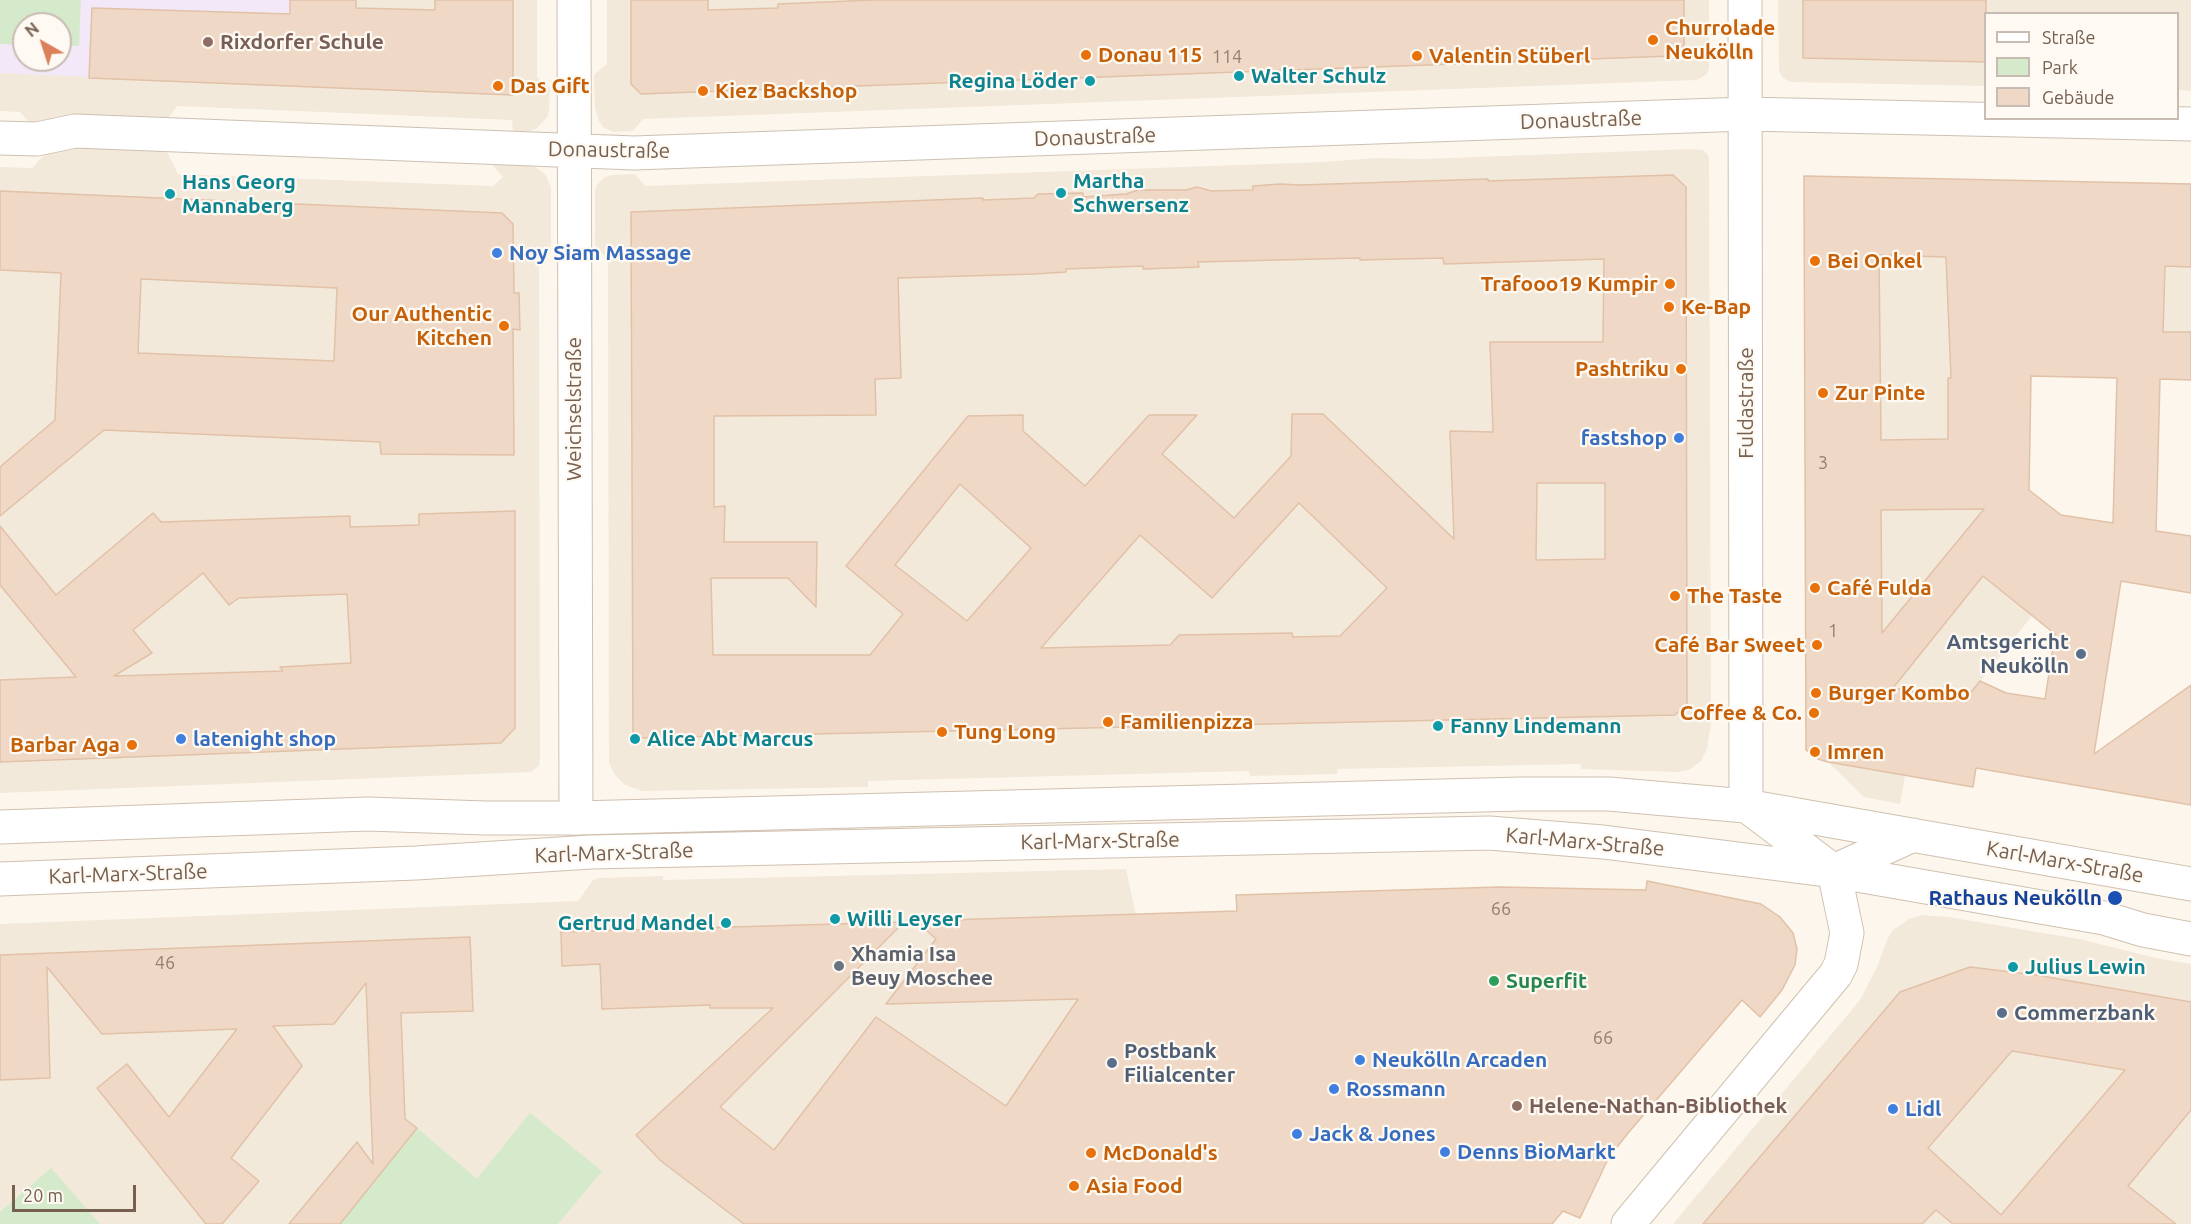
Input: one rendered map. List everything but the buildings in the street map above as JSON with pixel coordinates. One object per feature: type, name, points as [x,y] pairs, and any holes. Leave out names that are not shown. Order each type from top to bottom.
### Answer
[{"type":"main road","name":"Weichselstraße","points":[[574,0],[576,853]]},
{"type":"main road","name":"Fuldastraße","points":[[1746,0],[1746,806]]},
{"type":"main road","name":"Donaustraße","points":[[0,138],[36,140],[75,131],[634,153],[1746,114],[1984,119]]},
{"type":"main road","name":"Donaustraße","points":[[2013,120],[2191,124]]},
{"type":"main road","name":"Karl-Marx-Straße","points":[[0,827],[368,814],[576,818],[1609,794],[1746,806],[2191,884]]},
{"type":"main road","points":[[1628,1224],[1808,1010],[1841,964],[1847,933],[1834,871],[1746,806]]},
{"type":"main road","name":"Karl-Marx-Straße","points":[[0,879],[416,863],[576,853],[1489,833],[1603,842],[1834,871],[2104,918],[2143,930],[2191,939]]},
{"type":"main road","points":[[1834,871],[1913,836]]},
{"type":"shaded area","points":[[0,0],[537,0],[537,77],[550,88],[548,116],[537,128],[527,132],[513,132],[512,120],[177,106],[168,118],[71,114],[43,122],[29,123],[20,112],[0,111]]},
{"type":"shaded area","name":"Rixdorfer Schule","points":[[0,0],[356,0],[357,89],[0,73]]},
{"type":"shaded area","points":[[607,0],[1709,0],[1709,69],[1706,75],[1697,80],[643,119],[633,131],[613,132],[603,127],[595,109],[594,75],[607,64]]},
{"type":"shaded area","points":[[1778,0],[2191,0],[2191,91],[2179,90],[2179,12],[1984,12],[1984,86],[1791,82],[1783,78],[1779,71]]},
{"type":"shaded area","points":[[74,146],[166,149],[178,174],[493,186],[503,177],[494,167],[494,163],[530,163],[545,174],[551,187],[551,245],[539,261],[540,757],[539,766],[531,772],[0,793],[0,167],[32,168],[44,155]]},
{"type":"shaded area","points":[[1703,150],[1709,160],[1711,723],[1707,749],[1701,761],[1689,770],[1677,772],[1581,769],[1581,764],[1338,769],[1337,774],[1250,776],[1249,771],[868,781],[868,787],[642,791],[625,785],[614,774],[609,762],[608,260],[595,245],[595,191],[597,185],[605,177],[635,174],[645,186],[1324,162],[1376,158],[1422,159]]},
{"type":"shaded area","points":[[1813,176],[2191,184],[2191,332],[1986,327],[1981,513],[2062,578],[1905,776],[1900,804],[1864,797],[1828,762],[1818,759],[1809,751],[1806,742],[1804,185]]},
{"type":"shaded area","points":[[1126,869],[1136,915],[925,1224],[0,1224],[0,924],[578,901],[593,880],[599,878],[663,876],[663,880]]},
{"type":"shaded area","points":[[1922,915],[1948,917],[2079,939],[2191,964],[2191,1224],[1673,1224],[1860,1000],[1893,930],[1909,919]]},
{"type":"green space","points":[[0,0],[81,0],[79,46],[72,46],[72,12],[12,12],[12,44],[0,44]]},
{"type":"green space","points":[[530,1113],[602,1171],[558,1224],[338,1224],[417,1128],[477,1179]]},
{"type":"green space","points":[[51,1168],[100,1224],[0,1224],[0,1212]]},
{"type":"place","name":"Churrolade Neukölln","points":[[1653,40]]},
{"type":"place","name":"Rixdorfer Schule","points":[[208,42]]},
{"type":"place","name":"Donau 115","points":[[1086,55]]},
{"type":"place","name":"Valentin Stüberl","points":[[1417,56]]},
{"type":"place","name":"Walter Schulz","points":[[1239,76]]},
{"type":"place","name":"Regina Löder","points":[[1090,81]]},
{"type":"place","name":"Das Gift","points":[[498,86]]},
{"type":"place","name":"Kiez Backshop","points":[[703,91]]},
{"type":"place","name":"Martha Schwersenz","points":[[1061,193]]},
{"type":"place","name":"Hans Georg Mannaberg","points":[[170,194]]},
{"type":"place","name":"Noy Siam Massage","points":[[497,253]]},
{"type":"place","name":"Bei Onkel","points":[[1815,261]]},
{"type":"place","name":"Trafooo19 Kumpir","points":[[1670,284]]},
{"type":"place","name":"Ke-Bap","points":[[1669,307]]},
{"type":"place","name":"Our Authentic Kitchen","points":[[504,326]]},
{"type":"place","name":"Pashtriku","points":[[1681,369]]},
{"type":"place","name":"Zur Pinte","points":[[1823,393]]},
{"type":"place","name":"fastshop","points":[[1679,438]]},
{"type":"place","name":"Café Fulda","points":[[1815,588]]},
{"type":"place","name":"The Taste","points":[[1675,596]]},
{"type":"place","name":"Café Bar Sweet","points":[[1817,645]]},
{"type":"place","name":"Amtsgericht Neukölln","points":[[2081,654]]},
{"type":"place","name":"Burger Kombo","points":[[1816,693]]},
{"type":"place","name":"Coffee & Co.","points":[[1814,713]]},
{"type":"place","name":"Familienpizza","points":[[1108,722]]},
{"type":"place","name":"Fanny Lindemann","points":[[1438,726]]},
{"type":"place","name":"Tung Long","points":[[942,732]]},
{"type":"place","name":"latenight shop","points":[[181,739]]},
{"type":"place","name":"Alice Abt Marcus","points":[[635,739]]},
{"type":"place","name":"Barbar Aga","points":[[132,745]]},
{"type":"place","name":"Imren","points":[[1815,752]]},
{"type":"place","name":"Rathaus Neukölln","points":[[2115,898]]},
{"type":"place","name":"Willi Leyser","points":[[835,919]]},
{"type":"place","name":"Gertrud Mandel","points":[[726,923]]},
{"type":"place","name":"Xhamia Isa Beuy Moschee","points":[[839,966]]},
{"type":"place","name":"Julius Lewin","points":[[2013,967]]},
{"type":"place","name":"Superfit","points":[[1494,981]]},
{"type":"place","name":"Commerzbank","points":[[2002,1013]]},
{"type":"place","name":"Neukölln Arcaden","points":[[1360,1060]]},
{"type":"place","name":"Postbank Filialcenter","points":[[1112,1063]]},
{"type":"place","name":"Rossmann","points":[[1334,1089]]},
{"type":"place","name":"Helene-Nathan-Bibliothek","points":[[1517,1106]]},
{"type":"place","name":"Lidl","points":[[1893,1109]]},
{"type":"place","name":"Jack & Jones","points":[[1297,1134]]},
{"type":"place","name":"Denns BioMarkt","points":[[1445,1152]]},
{"type":"place","name":"McDonald's","points":[[1091,1153]]},
{"type":"place","name":"Asia Food","points":[[1074,1186]]}]
